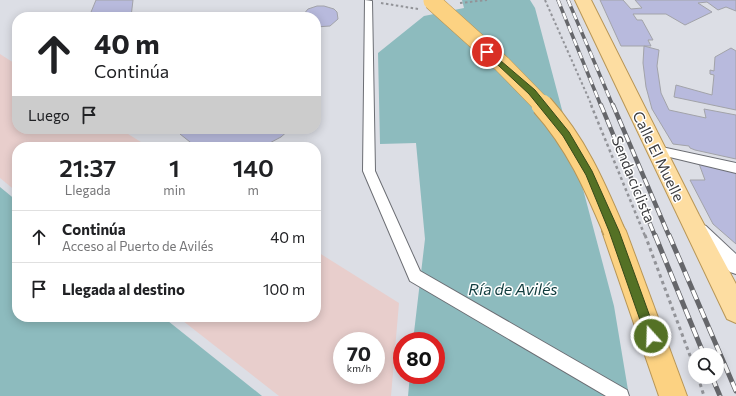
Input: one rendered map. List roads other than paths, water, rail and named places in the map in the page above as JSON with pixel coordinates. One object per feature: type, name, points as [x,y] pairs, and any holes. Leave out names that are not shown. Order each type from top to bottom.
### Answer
[{"type":"highway","points":[[429,4],[532,92],[566,134],[589,174],[614,231],[673,396]]},
{"type":"main road","name":"Calle El Muelle","points":[[584,0],[691,222],[736,310]]},
{"type":"street","points":[[368,0],[369,171],[415,276],[621,396]]},
{"type":"street","points":[[657,150],[736,168]]},
{"type":"street","points":[[691,222],[736,266]]},
{"type":"water","name":"Ría de Avilés","points":[[462,0],[530,0],[535,8],[614,306],[629,396],[408,396],[409,384],[445,384],[445,332],[414,332],[425,239],[416,143],[380,144],[378,53],[424,16],[464,8]]},
{"type":"water","points":[[0,187],[12,197],[12,322],[169,322],[262,396],[0,396]]},
{"type":"railway","points":[[558,0],[601,106]]},
{"type":"railway","points":[[568,0],[613,106]]},
{"type":"railway","points":[[601,105],[655,236]]},
{"type":"railway","points":[[613,105],[669,236]]},
{"type":"railway","points":[[655,235],[701,348]]},
{"type":"railway","points":[[669,235],[736,391]]},
{"type":"railway","points":[[715,384],[720,396]]}]
